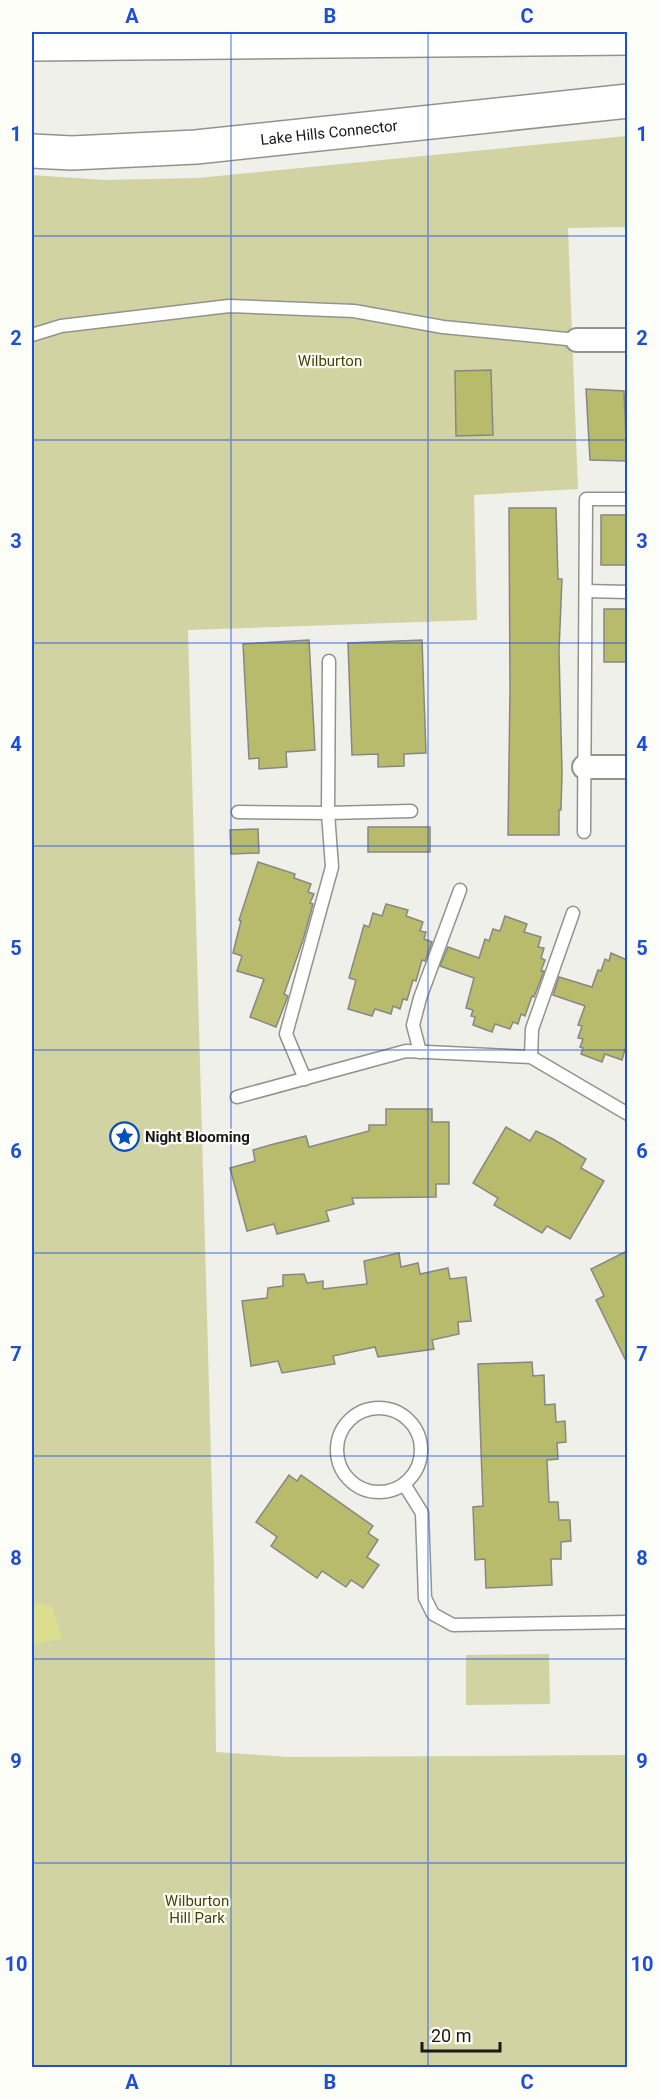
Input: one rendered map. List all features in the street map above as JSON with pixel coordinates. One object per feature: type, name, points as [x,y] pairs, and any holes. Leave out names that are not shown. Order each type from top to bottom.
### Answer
[{"type":"main road","points":[[32,44],[627,38]]},
{"type":"main road","name":"Lake Hills Connector","points":[[32,151],[72,153],[196,147],[627,101]]},
{"type":"street","points":[[577,340],[627,340]]},
{"type":"street","points":[[584,767],[627,767]]},
{"type":"lane","points":[[32,335],[61,326],[229,306],[354,311],[443,327],[577,340]]},
{"type":"lane","points":[[584,832],[586,499],[627,499]]},
{"type":"lane","points":[[586,591],[627,592]]},
{"type":"lane","points":[[305,1079],[286,1034],[332,867],[328,813],[329,661]]},
{"type":"lane","points":[[238,812],[411,811]]},
{"type":"lane","points":[[420,1052],[413,1025],[420,998],[460,890]]},
{"type":"lane","points":[[531,1057],[532,1029],[573,913]]},
{"type":"lane","points":[[237,1097],[406,1052],[420,1052],[531,1057],[627,1114]]},
{"type":"lane","points":[[374,1407],[396,1411],[413,1425],[422,1445],[418,1467],[404,1485],[384,1493],[362,1489],[344,1475],[336,1455],[339,1433],[353,1416],[374,1407]]},
{"type":"lane","points":[[404,1485],[423,1513],[425,1598],[433,1614],[453,1625],[627,1622]]},
{"type":"green space","name":"Wilburton Hill Park","points":[[627,136],[627,227],[568,228],[578,489],[474,495],[477,620],[188,630],[214,1566],[216,1752],[289,1757],[627,1755],[627,2067],[32,2067],[32,175],[105,180],[197,178]]},
{"type":"green space","points":[[549,1654],[550,1704],[466,1705],[466,1655]]},
{"type":"shaded area","points":[[32,1603],[52,1606],[62,1639],[32,1644]]},
{"type":"building","points":[[491,370],[493,435],[456,436],[455,371]]},
{"type":"building","points":[[586,389],[624,391],[627,461],[590,460]]},
{"type":"building","points":[[509,508],[556,508],[558,579],[562,579],[559,651],[562,772],[559,835],[508,835]]},
{"type":"building","points":[[601,515],[627,515],[627,565],[601,565]]},
{"type":"building","points":[[604,609],[627,609],[627,662],[604,662]]},
{"type":"building","points":[[309,640],[315,750],[286,752],[287,767],[259,769],[259,758],[249,759],[243,644]]},
{"type":"building","points":[[422,640],[426,753],[404,754],[404,766],[378,767],[378,754],[352,755],[348,643]]},
{"type":"building","points":[[368,827],[430,827],[430,852],[368,852]]},
{"type":"building","points":[[258,829],[259,853],[231,854],[230,830]]},
{"type":"building","points":[[258,862],[295,874],[294,878],[311,884],[308,892],[314,894],[303,940],[284,994],[288,996],[276,1027],[250,1017],[264,979],[237,971],[242,956],[233,953],[241,921],[239,920]]},
{"type":"building","points":[[386,904],[408,910],[406,916],[423,922],[420,931],[426,932],[424,939],[432,942],[425,961],[422,960],[416,981],[413,980],[407,1000],[403,999],[400,1009],[393,1006],[391,1014],[375,1009],[372,1016],[348,1009],[356,980],[349,978],[364,925],[369,927],[373,913],[382,916]]},
{"type":"building","points":[[505,916],[527,924],[524,932],[541,937],[538,947],[544,948],[541,958],[545,960],[541,971],[544,971],[525,1016],[521,1014],[518,1024],[513,1022],[510,1029],[495,1024],[492,1032],[473,1025],[475,1017],[471,1016],[473,1010],[466,1008],[474,978],[440,966],[448,947],[479,958],[485,939],[489,941],[493,929],[500,931]]},
{"type":"building","points":[[611,953],[627,960],[627,1043],[622,1060],[605,1054],[602,1062],[581,1054],[583,1048],[580,1047],[583,1039],[578,1038],[582,1026],[578,1025],[585,1006],[553,995],[559,977],[592,987],[598,970],[601,971],[605,959],[609,961]]},
{"type":"building","points":[[386,1109],[432,1109],[432,1122],[449,1122],[449,1184],[436,1184],[436,1197],[352,1198],[354,1204],[326,1211],[329,1221],[277,1234],[274,1224],[247,1231],[230,1168],[255,1161],[253,1150],[270,1145],[306,1136],[309,1147],[369,1131],[369,1125],[386,1125]]},
{"type":"building","points":[[506,1127],[530,1141],[536,1131],[553,1139],[586,1159],[581,1168],[604,1181],[570,1239],[547,1226],[542,1233],[494,1205],[498,1198],[473,1183]]},
{"type":"building","points":[[627,1251],[627,1363],[596,1300],[604,1296],[591,1269]]},
{"type":"building","points":[[399,1253],[401,1267],[418,1263],[420,1274],[448,1268],[450,1279],[466,1277],[471,1321],[458,1322],[459,1334],[432,1340],[434,1349],[378,1357],[375,1347],[333,1356],[335,1364],[282,1373],[278,1361],[251,1366],[242,1301],[267,1298],[268,1288],[283,1286],[283,1275],[304,1274],[307,1283],[323,1281],[323,1289],[367,1284],[364,1261]]},
{"type":"building","points":[[532,1362],[533,1376],[544,1375],[545,1405],[555,1404],[556,1422],[565,1421],[566,1442],[557,1443],[558,1459],[547,1460],[549,1502],[558,1502],[559,1520],[570,1520],[571,1541],[561,1542],[561,1559],[551,1559],[552,1585],[486,1588],[485,1559],[475,1560],[473,1507],[483,1506],[478,1364]]},
{"type":"building","points":[[289,1475],[297,1481],[301,1475],[373,1526],[368,1533],[378,1540],[367,1557],[379,1565],[363,1588],[351,1580],[346,1587],[322,1571],[317,1578],[271,1546],[277,1537],[256,1522]]},
{"type":"place","name":"Night Blooming","points":[[124,1137]]},
{"type":"park label","name":"Wilburton","points":[[330,361]]}]
